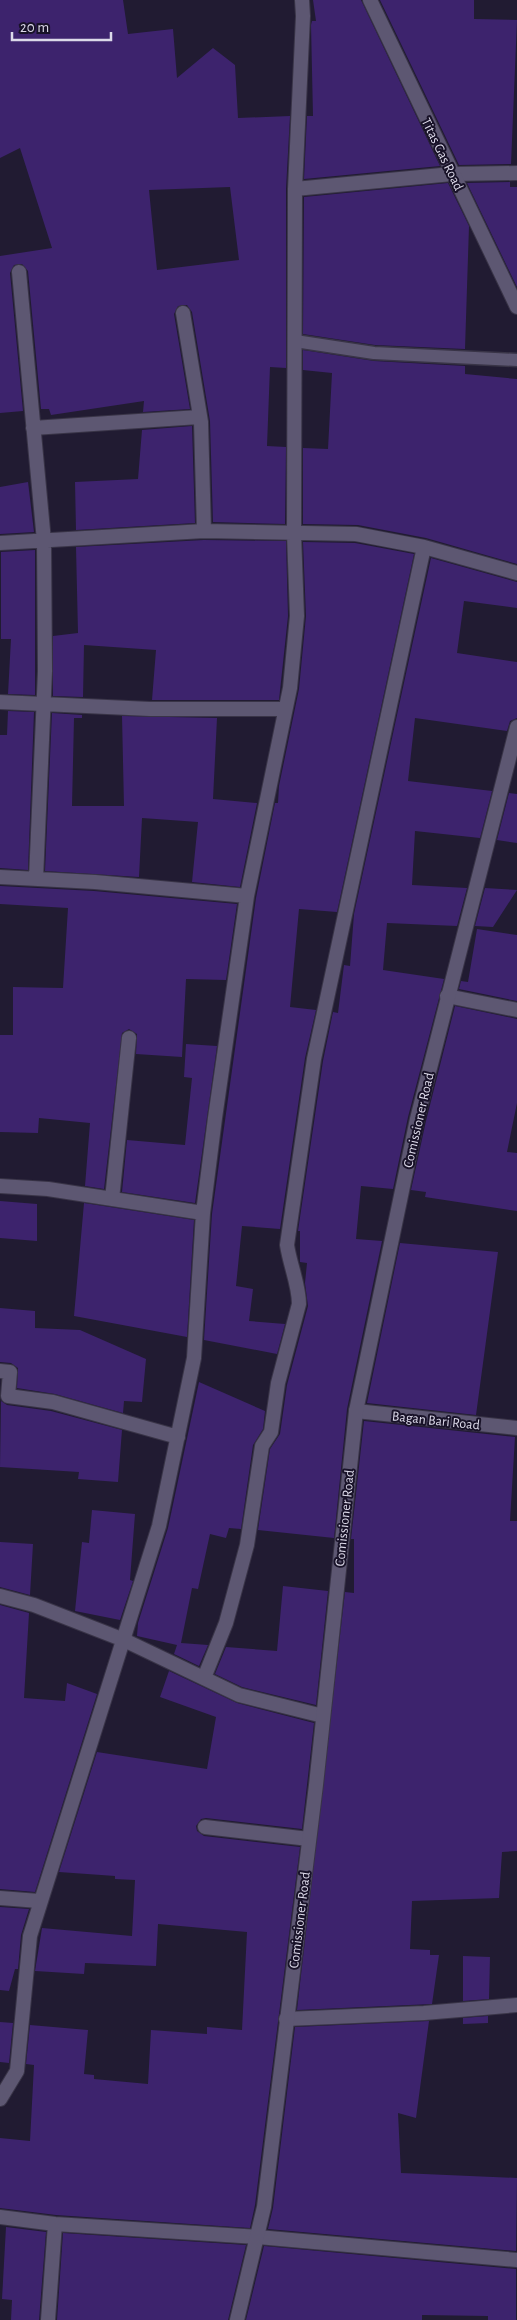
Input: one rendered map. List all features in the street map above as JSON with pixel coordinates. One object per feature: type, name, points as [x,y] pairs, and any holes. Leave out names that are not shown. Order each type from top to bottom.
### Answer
[{"type":"street","points":[[2,2091],[17,2071],[30,1936],[39,1901],[159,1526],[194,1358],[203,1213],[247,896],[290,688],[297,616],[294,534],[296,341],[294,189],[303,16],[302,0]]},
{"type":"street","name":"Titas Gas Road","points":[[370,0],[517,307]]},
{"type":"street","points":[[294,189],[452,174],[517,173]]},
{"type":"street","points":[[19,272],[44,541],[44,705],[36,879]]},
{"type":"street","points":[[183,313],[199,417],[204,531]]},
{"type":"street","points":[[32,428],[199,417]]},
{"type":"street","points":[[0,543],[204,531],[356,534],[424,547],[517,573]]},
{"type":"street","points":[[204,1678],[226,1623],[247,1545],[262,1446],[271,1432],[278,1382],[299,1304],[299,1291],[290,1267],[287,1245],[314,1059],[424,547]]},
{"type":"street","points":[[0,702],[150,709],[285,710]]},
{"type":"street","name":"Comissioner Road","points":[[237,2320],[249,2263],[258,2237],[264,2207],[309,1839],[356,1411],[417,1119],[517,727]]},
{"type":"street","points":[[0,878],[36,879],[247,896]]},
{"type":"street","points":[[447,996],[517,1010]]},
{"type":"street","points":[[112,1199],[129,1038]]},
{"type":"street","points":[[0,1186],[48,1189],[203,1213]]},
{"type":"street","points":[[0,1371],[10,1372],[8,1396],[53,1402],[178,1437]]},
{"type":"street","name":"Bagan Bari Road","points":[[356,1411],[517,1428]]},
{"type":"street","points":[[0,1596],[34,1605],[124,1640],[239,1695],[323,1716]]},
{"type":"street","points":[[205,1827],[309,1839]]},
{"type":"street","points":[[0,1898],[39,1901]]},
{"type":"street","points":[[286,2019],[424,2013],[517,2005]]},
{"type":"street","points":[[0,2217],[55,2224],[258,2237],[517,2260]]},
{"type":"street","points":[[48,2320],[55,2224]]},
{"type":"lane","points":[[296,341],[374,353],[427,354],[517,360]]},
{"type":"building","points":[[0,0],[123,0],[128,34],[173,29],[177,78],[213,48],[235,65],[238,118],[290,116],[286,189],[286,368],[270,367],[267,446],[286,447],[285,524],[213,522],[210,421],[192,312],[187,305],[178,306],[174,314],[190,409],[143,412],[144,401],[51,415],[49,409],[41,409],[28,271],[22,264],[14,265],[10,273],[23,411],[0,413],[0,256],[52,248],[20,148],[0,158]],"holes":[[[230,187],[239,260],[157,270],[149,190]]]},
{"type":"building","points":[[313,0],[361,0],[440,166],[304,179],[307,116],[313,116],[311,25],[312,21],[316,21]]},
{"type":"building","points":[[380,0],[474,0],[474,19],[517,20],[511,164],[459,165]]},
{"type":"building","points":[[510,182],[510,187],[517,187],[517,287],[467,183]]},
{"type":"building","points":[[448,183],[469,226],[465,349],[375,345],[303,334],[304,197]]},
{"type":"building","points":[[303,350],[374,361],[465,366],[465,374],[517,379],[517,564],[426,538],[358,525],[303,524],[303,448],[328,449],[332,373],[303,370]]},
{"type":"building","points":[[192,426],[195,523],[76,530],[75,482],[138,479],[142,430]]},
{"type":"building","points":[[28,482],[34,532],[0,534],[0,487]]},
{"type":"building","points":[[204,540],[286,541],[288,616],[279,700],[152,700],[156,650],[84,645],[83,697],[53,696],[53,636],[78,633],[76,547]]},
{"type":"building","points":[[303,542],[355,543],[414,554],[337,912],[299,909],[290,1007],[316,1010],[305,1058],[280,1229],[242,1226],[236,1286],[253,1289],[249,1321],[285,1324],[277,1354],[204,1340],[212,1214],[256,898],[275,803],[278,803],[279,786],[299,689],[306,616]]},
{"type":"building","points":[[35,550],[35,695],[8,694],[11,639],[1,639],[1,552]]},
{"type":"building","points":[[431,558],[517,582],[517,608],[464,601],[457,653],[517,662],[517,718],[510,721],[507,731],[415,718],[408,781],[492,791],[480,838],[415,831],[412,885],[467,888],[457,926],[387,923],[383,970],[444,979],[408,1117],[393,1189],[361,1186],[356,1239],[382,1241],[347,1409],[334,1538],[258,1530],[270,1449],[280,1434],[287,1385],[308,1306],[305,1283],[307,1263],[300,1262],[300,1231],[298,1231],[323,1061],[333,1012],[338,1013],[344,965],[350,966],[354,914]]},
{"type":"building","points":[[8,711],[34,712],[28,870],[0,868],[0,735],[7,735]]},
{"type":"building","points":[[52,713],[82,715],[82,718],[74,718],[72,806],[124,806],[122,716],[217,718],[213,799],[257,803],[240,887],[192,882],[198,822],[142,818],[139,877],[45,871]]},
{"type":"building","points":[[509,793],[517,794],[517,843],[497,840]]},
{"type":"building","points":[[0,886],[94,891],[237,904],[226,980],[186,979],[182,1057],[136,1054],[137,1034],[129,1029],[122,1033],[104,1189],[85,1186],[90,1123],[39,1118],[38,1133],[0,1132],[0,1035],[13,1035],[13,987],[63,988],[68,908],[0,904]]},
{"type":"building","points":[[485,888],[517,890],[493,927],[475,926]]},
{"type":"building","points":[[477,929],[517,935],[517,1001],[459,989],[461,981],[468,982]]},
{"type":"building","points":[[455,1006],[517,1019],[517,1103],[507,1152],[517,1153],[517,1211],[425,1197],[426,1192],[411,1190]]},
{"type":"building","points":[[186,1044],[217,1046],[195,1203],[122,1192],[127,1140],[185,1145],[192,1078],[184,1077]]},
{"type":"building","points":[[0,1201],[37,1204],[37,1241],[0,1238]]},
{"type":"building","points":[[84,1203],[194,1220],[187,1337],[74,1316]]},
{"type":"building","points":[[400,1243],[498,1252],[476,1415],[367,1403]]},
{"type":"building","points":[[0,1308],[35,1311],[35,1328],[80,1330],[146,1359],[142,1402],[124,1401],[123,1413],[55,1394],[17,1388],[18,1368],[11,1363],[0,1362]]},
{"type":"building","points":[[199,1382],[265,1411],[263,1429],[253,1445],[241,1529],[229,1528],[226,1538],[210,1534],[198,1589],[192,1588],[181,1643],[208,1645],[199,1666],[174,1654],[177,1645],[137,1636],[138,1623],[168,1528]]},
{"type":"building","points":[[1,1401],[7,1405],[51,1411],[122,1430],[118,1482],[78,1479],[79,1472],[0,1467]]},
{"type":"building","points":[[364,1421],[515,1437],[510,1521],[517,1521],[517,1851],[502,1852],[499,1898],[412,1901],[410,1949],[430,1950],[430,1955],[439,1955],[432,2004],[297,2010],[345,1592],[354,1593],[354,1539],[351,1539]]},
{"type":"building","points":[[92,1510],[135,1514],[130,1580],[133,1581],[120,1620],[75,1611],[82,1542],[89,1543]]},
{"type":"building","points":[[0,1542],[33,1544],[30,1595],[0,1587]]},
{"type":"building","points":[[283,1586],[328,1591],[316,1705],[242,1687],[215,1674],[226,1647],[277,1651]]},
{"type":"building","points":[[0,1605],[29,1613],[24,1698],[65,1701],[67,1683],[97,1694],[35,1892],[0,1889]]},
{"type":"building","points":[[169,1671],[237,1703],[314,1723],[302,1829],[206,1818],[201,1819],[196,1826],[197,1831],[204,1836],[300,1847],[255,2205],[250,2228],[56,2215],[0,2208],[0,2138],[30,2141],[34,2065],[26,2064],[30,2025],[88,2030],[84,2074],[94,2075],[94,2079],[148,2084],[151,2030],[207,2034],[207,2027],[242,2030],[247,1932],[158,1924],[156,1966],[85,1963],[84,1974],[35,1971],[42,1928],[132,1936],[135,1880],[115,1879],[115,1876],[59,1872],[97,1752],[207,1769],[216,1717],[160,1697]]},
{"type":"building","points":[[0,1907],[29,1909],[21,1935],[18,1969],[15,1969],[9,1991],[0,1990]]},
{"type":"building","points":[[463,1956],[490,1957],[489,1999],[463,2001]]},
{"type":"building","points":[[488,2016],[488,2023],[463,2024],[463,2018]]},
{"type":"building","points":[[429,2021],[416,2118],[398,2113],[401,2173],[517,2178],[516,2251],[268,2229],[273,2208],[295,2027]]},
{"type":"building","points":[[0,2022],[13,2023],[9,2063],[0,2062]]},
{"type":"building","points":[[6,2227],[46,2232],[39,2320],[11,2320],[12,2300],[2,2299]]},
{"type":"building","points":[[63,2233],[246,2245],[228,2320],[57,2320]]},
{"type":"building","points":[[264,2246],[516,2269],[516,2320],[488,2320],[488,2316],[422,2315],[422,2320],[246,2320]]}]
